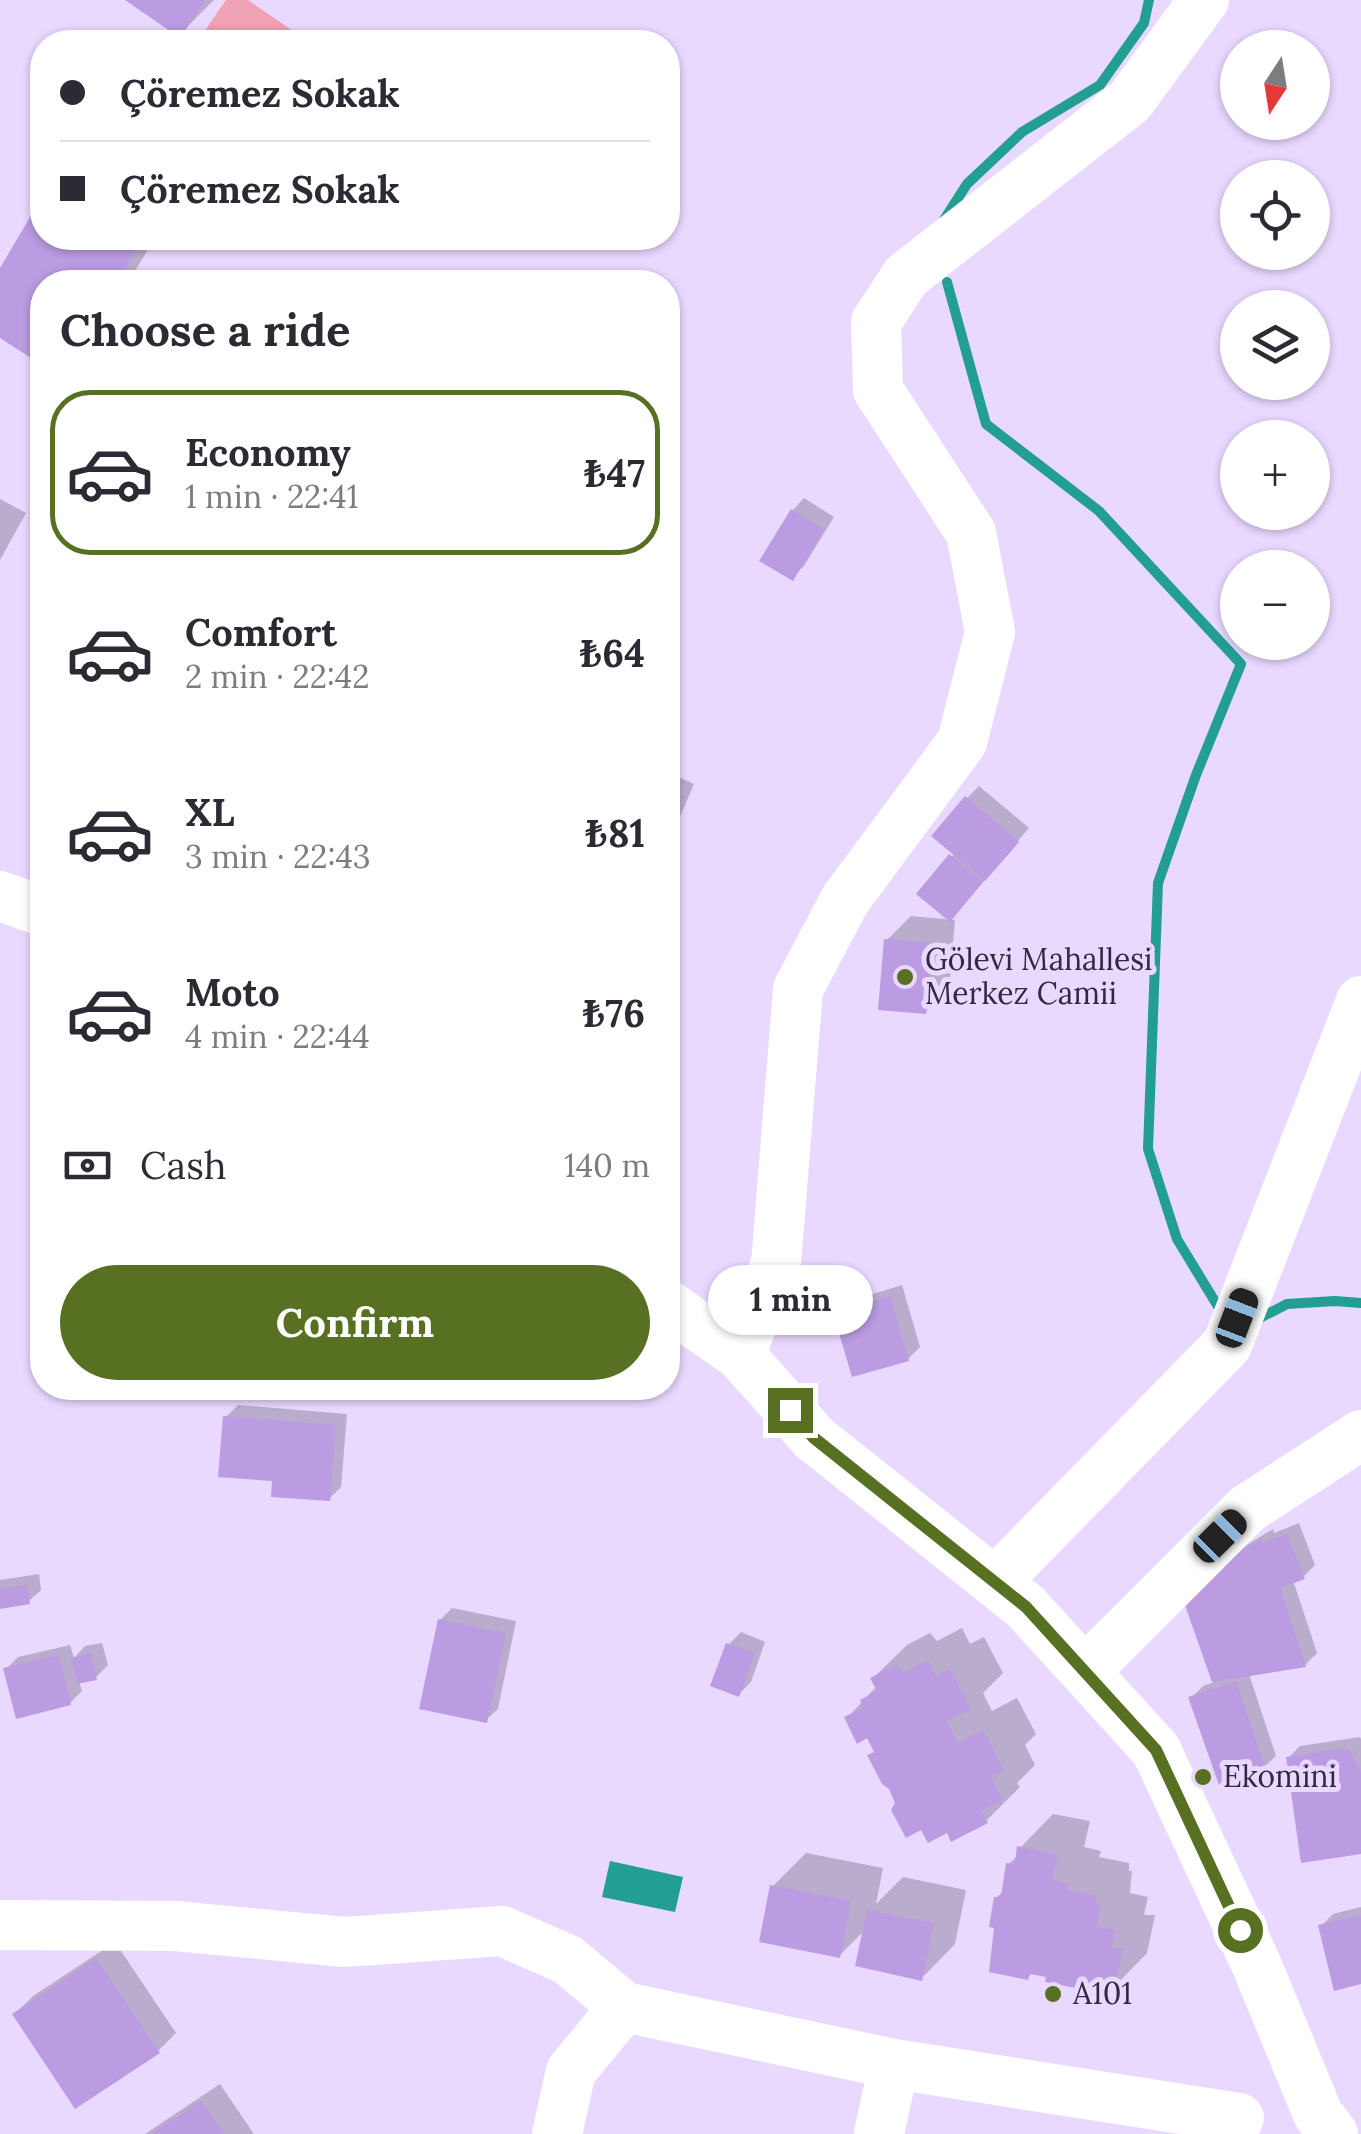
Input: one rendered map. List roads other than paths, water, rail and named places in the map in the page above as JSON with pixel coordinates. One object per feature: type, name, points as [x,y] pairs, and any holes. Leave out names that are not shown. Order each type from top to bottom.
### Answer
[{"type":"street","points":[[740,1355],[776,1263],[798,989],[845,900],[962,742],[990,632],[971,533],[878,390],[876,322],[906,276],[1130,101],[1204,0]]},
{"type":"street","points":[[0,896],[30,907]]},
{"type":"street","points":[[995,1582],[1227,1345],[1361,1002]]},
{"type":"street","points":[[0,1925],[175,1926],[344,1942],[502,1931],[568,1960],[624,2007],[894,2064],[1237,2126],[1325,2124],[1257,1966],[1156,1750],[1026,1607],[814,1438],[740,1355],[680,1314]]},
{"type":"street","points":[[1085,1671],[1247,1509],[1361,1435]]},
{"type":"street","points":[[557,2134],[571,2071],[624,2007]]},
{"type":"street","points":[[879,2134],[894,2064]]},
{"type":"waterway","points":[[944,220],[967,184],[1022,132],[1100,85],[1144,23],[1149,0]]},
{"type":"waterway","points":[[947,282],[986,424],[1099,511],[1241,664],[1158,883],[1148,1149],[1177,1239],[1222,1313]]},
{"type":"waterway","points":[[1256,1320],[1287,1304],[1361,1303]]},
{"type":"place","name":"Gölevi Mahallesi Merkez Camii","points":[[905,977]]},
{"type":"place","name":"Ekomini","points":[[1203,1777]]},
{"type":"place","name":"A101","points":[[1053,1994]]}]
